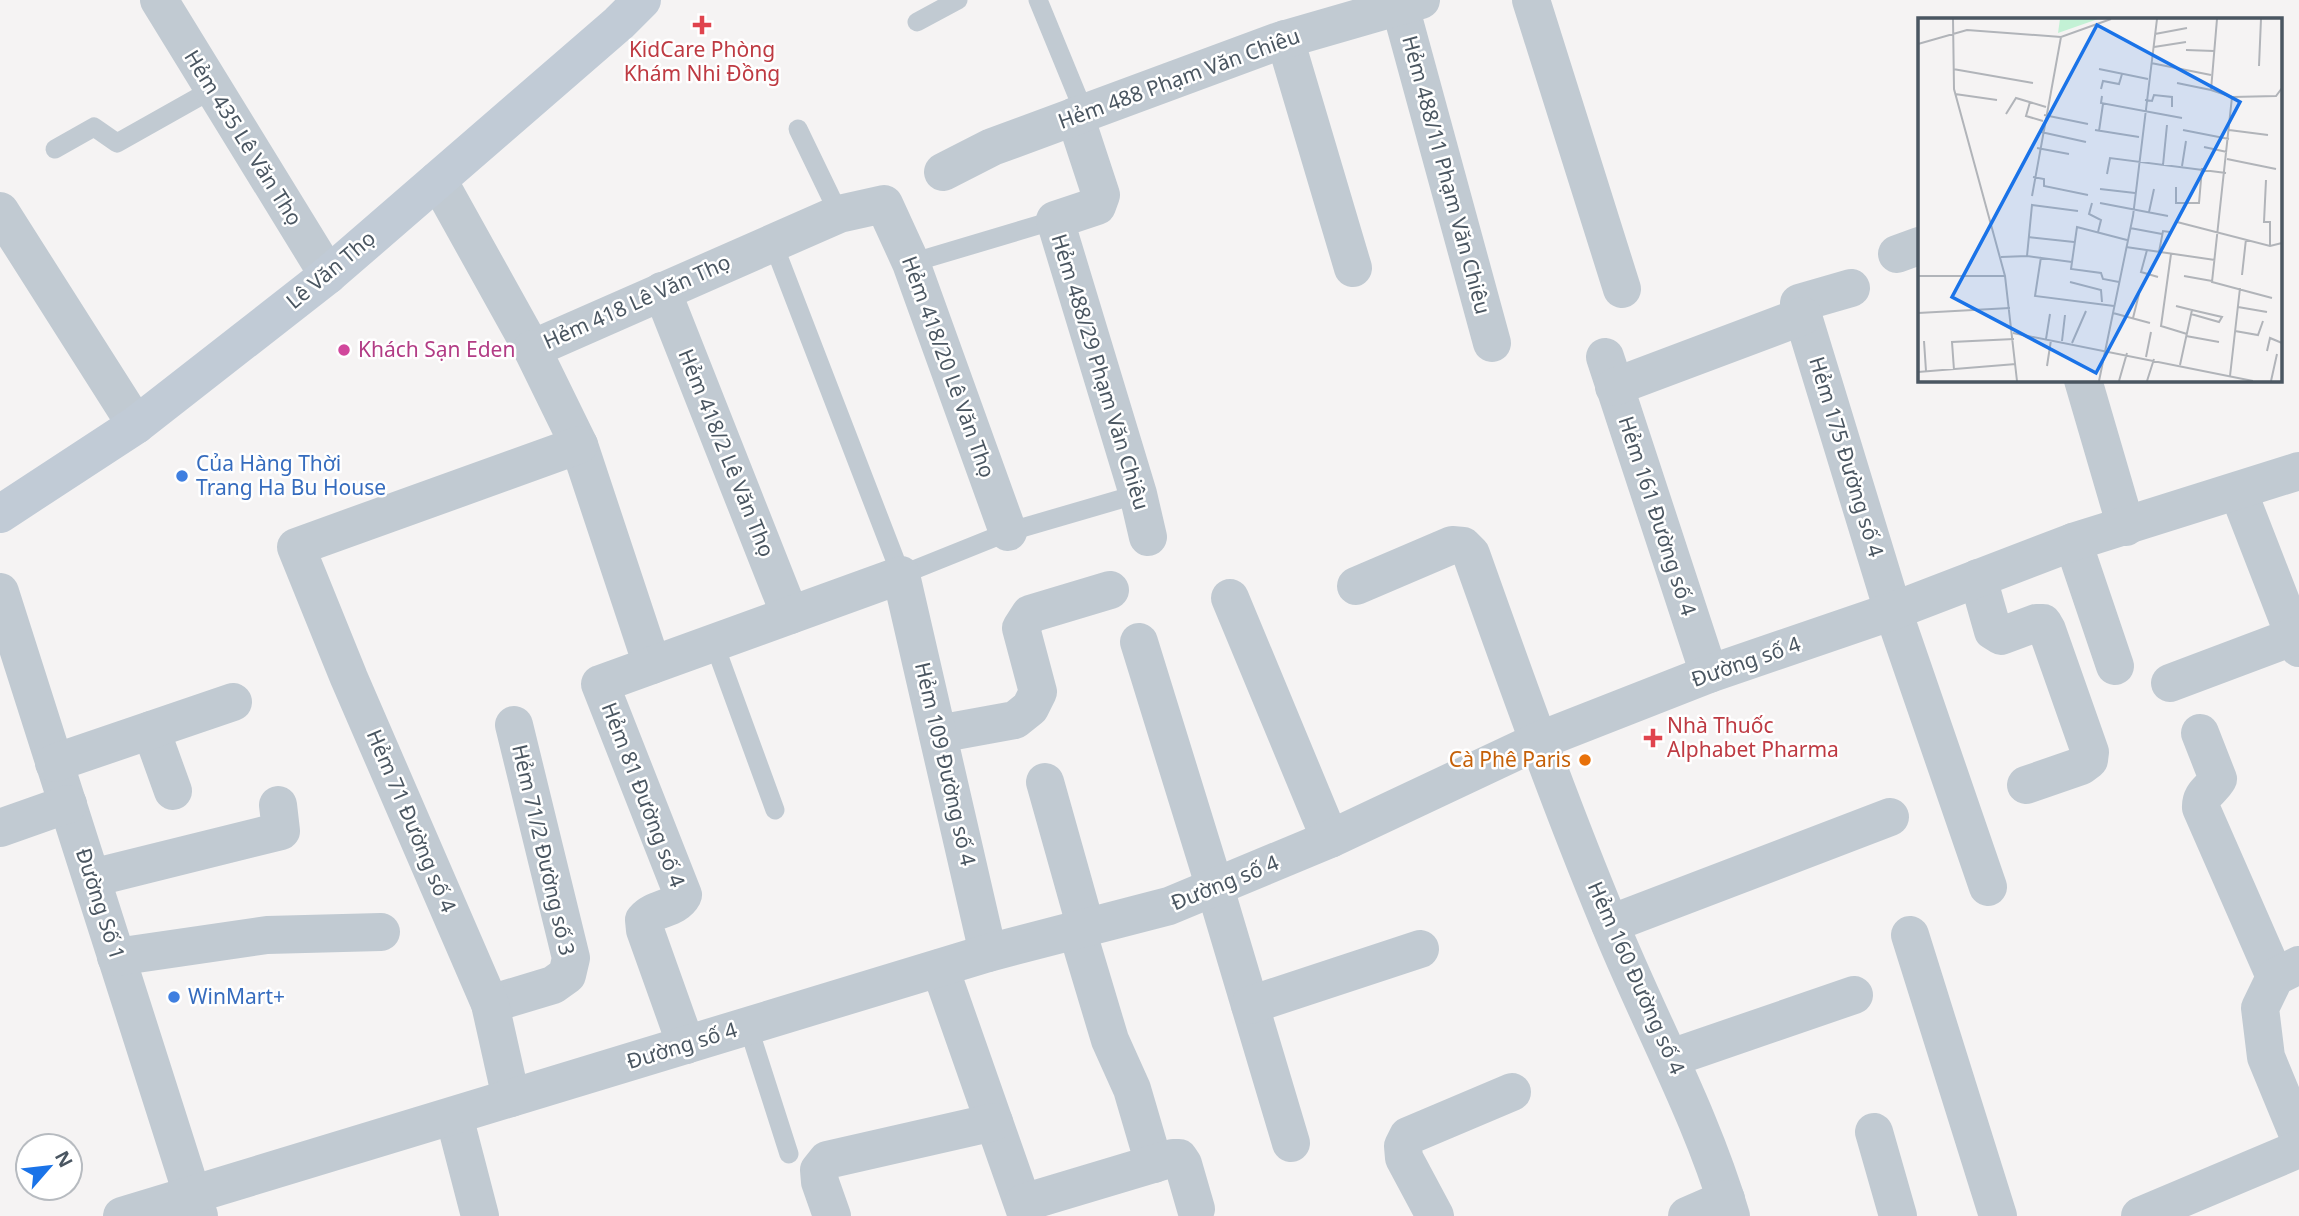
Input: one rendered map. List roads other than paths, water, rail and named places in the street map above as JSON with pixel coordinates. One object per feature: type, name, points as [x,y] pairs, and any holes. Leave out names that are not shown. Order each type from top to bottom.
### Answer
[{"type":"main road","name":"Lê Văn Thọ","points":[[0,514],[136,425],[328,275],[438,180],[624,8]]},
{"type":"street","name":"Hẻm 435 Lê Văn Thọ","points":[[159,0],[328,275]]},
{"type":"street","points":[[1531,0],[1622,289]]},
{"type":"street","name":"Hẻm 488 Phạm Văn Chiêu","points":[[943,172],[992,147],[1285,39],[1410,3]]},
{"type":"street","name":"Hẻm 488/11 Phạm Văn Chiêu","points":[[1410,3],[1492,343]]},
{"type":"street","points":[[1285,39],[1353,268]]},
{"type":"street","name":"Hẻm 488/29 Phạm Văn Chiêu","points":[[1079,114],[1101,195],[1097,206],[1055,220],[1138,494],[1147,537]]},
{"type":"street","name":"Hẻm 418 Lê Văn Thọ","points":[[438,180],[532,349],[839,214],[884,204]]},
{"type":"street","name":"Hẻm 418/20 Lê Văn Thọ","points":[[884,204],[911,263],[1008,532]]},
{"type":"street","points":[[0,211],[136,425]]},
{"type":"street","points":[[1801,309],[1851,288]]},
{"type":"street","name":"Hẻm 418/2 Lê Văn Thọ","points":[[662,291],[790,615]]},
{"type":"street","name":"Hẻm 161 Đường số 4","points":[[1709,674],[1609,372],[1801,309]]},
{"type":"street","name":"Hẻm 175 Đường số 4","points":[[1801,309],[1893,611],[1988,887]]},
{"type":"street","points":[[532,349],[579,445],[652,665],[901,575]]},
{"type":"street","points":[[2083,382],[2126,527]]},
{"type":"street","name":"Hẻm 71 Đường số 4","points":[[511,1098],[491,1004],[349,678],[296,547],[579,445]]},
{"type":"street","name":"Đường số 4","points":[[122,1216],[196,1206],[511,1098],[988,953],[1169,906],[1330,839],[1538,741],[1709,674],[1893,611],[2073,542],[2299,471]]},
{"type":"street","points":[[2170,682],[2297,642],[2238,491]]},
{"type":"street","points":[[2073,542],[2115,666]]},
{"type":"street","name":"Hẻm 160 Đường số 4","points":[[1356,586],[1452,545],[1463,546],[1471,554],[1538,741],[1610,925],[1697,1118],[1729,1208]]},
{"type":"street","name":"Hẻm 109 Đường số 4","points":[[901,575],[988,953]]},
{"type":"street","points":[[1978,578],[1993,631],[2001,636],[2043,623],[2090,752],[2088,760],[2081,766],[2026,785]]},
{"type":"street","points":[[938,734],[1015,720],[1030,708],[1038,692],[1021,628],[1030,614],[1110,590]]},
{"type":"street","name":"Đường Số 1","points":[[0,592],[196,1206]]},
{"type":"street","points":[[1230,598],[1330,839]]},
{"type":"street","points":[[1139,642],[1291,1143]]},
{"type":"street","name":"Hẻm 81 Đường số 4","points":[[652,665],[600,684],[683,895],[675,904],[651,912],[645,920],[645,930],[687,1045]]},
{"type":"street","points":[[54,763],[233,702]]},
{"type":"street","name":"Hẻm 71/2 Đường số 3","points":[[491,1004],[553,985],[568,975],[570,958],[514,725]]},
{"type":"street","points":[[151,730],[173,791]]},
{"type":"street","points":[[2200,733],[2218,779],[2203,795],[2201,808],[2287,971],[2260,1008],[2266,1057],[2299,1137]]},
{"type":"street","points":[[1045,782],[1110,1040],[1132,1089],[1154,1164]]},
{"type":"street","points":[[0,828],[68,804]]},
{"type":"street","points":[[92,878],[281,831],[278,805]]},
{"type":"street","points":[[1610,925],[1890,817]]},
{"type":"street","points":[[116,957],[267,935],[381,932]]},
{"type":"street","points":[[1910,935],[1998,1216]]},
{"type":"street","points":[[1250,1005],[1420,949]]},
{"type":"street","points":[[940,968],[1025,1210],[1154,1164],[1179,1158],[1196,1209]]},
{"type":"street","points":[[1671,1058],[1854,995]]},
{"type":"street","points":[[1435,1216],[1404,1158],[1403,1146],[1408,1136],[1512,1093]]},
{"type":"street","points":[[454,1116],[480,1216]]},
{"type":"street","points":[[832,1216],[820,1182],[820,1170],[827,1160],[994,1122]]},
{"type":"street","points":[[1874,1132],[1898,1216]]},
{"type":"street","points":[[2140,1216],[2299,1150]]},
{"type":"street","points":[[1687,1216],[1729,1208]]},
{"type":"lane","points":[[917,22],[958,0]]},
{"type":"lane","points":[[1038,0],[1079,114]]},
{"type":"lane","points":[[55,149],[94,127],[117,143],[213,89]]},
{"type":"lane","points":[[798,129],[839,214]]},
{"type":"lane","points":[[911,263],[1055,220]]},
{"type":"lane","points":[[773,243],[901,575],[1008,532],[1138,494]]},
{"type":"lane","points":[[714,643],[775,810]]},
{"type":"lane","points":[[748,1026],[789,1154]]},
{"type":"place","name":"KidCare Phòng Khám Nhi Đồng","points":[[702,25]]},
{"type":"place","name":"Khách Sạn Eden","points":[[344,350]]},
{"type":"place","name":"Của Hàng Thời Trang Ha Bu House","points":[[182,476]]},
{"type":"place","name":"Nhà Thuốc Alphabet Pharma","points":[[1653,738]]},
{"type":"place","name":"Cà Phê Paris","points":[[1585,760]]},
{"type":"place","name":"WinMart+","points":[[174,997]]}]
